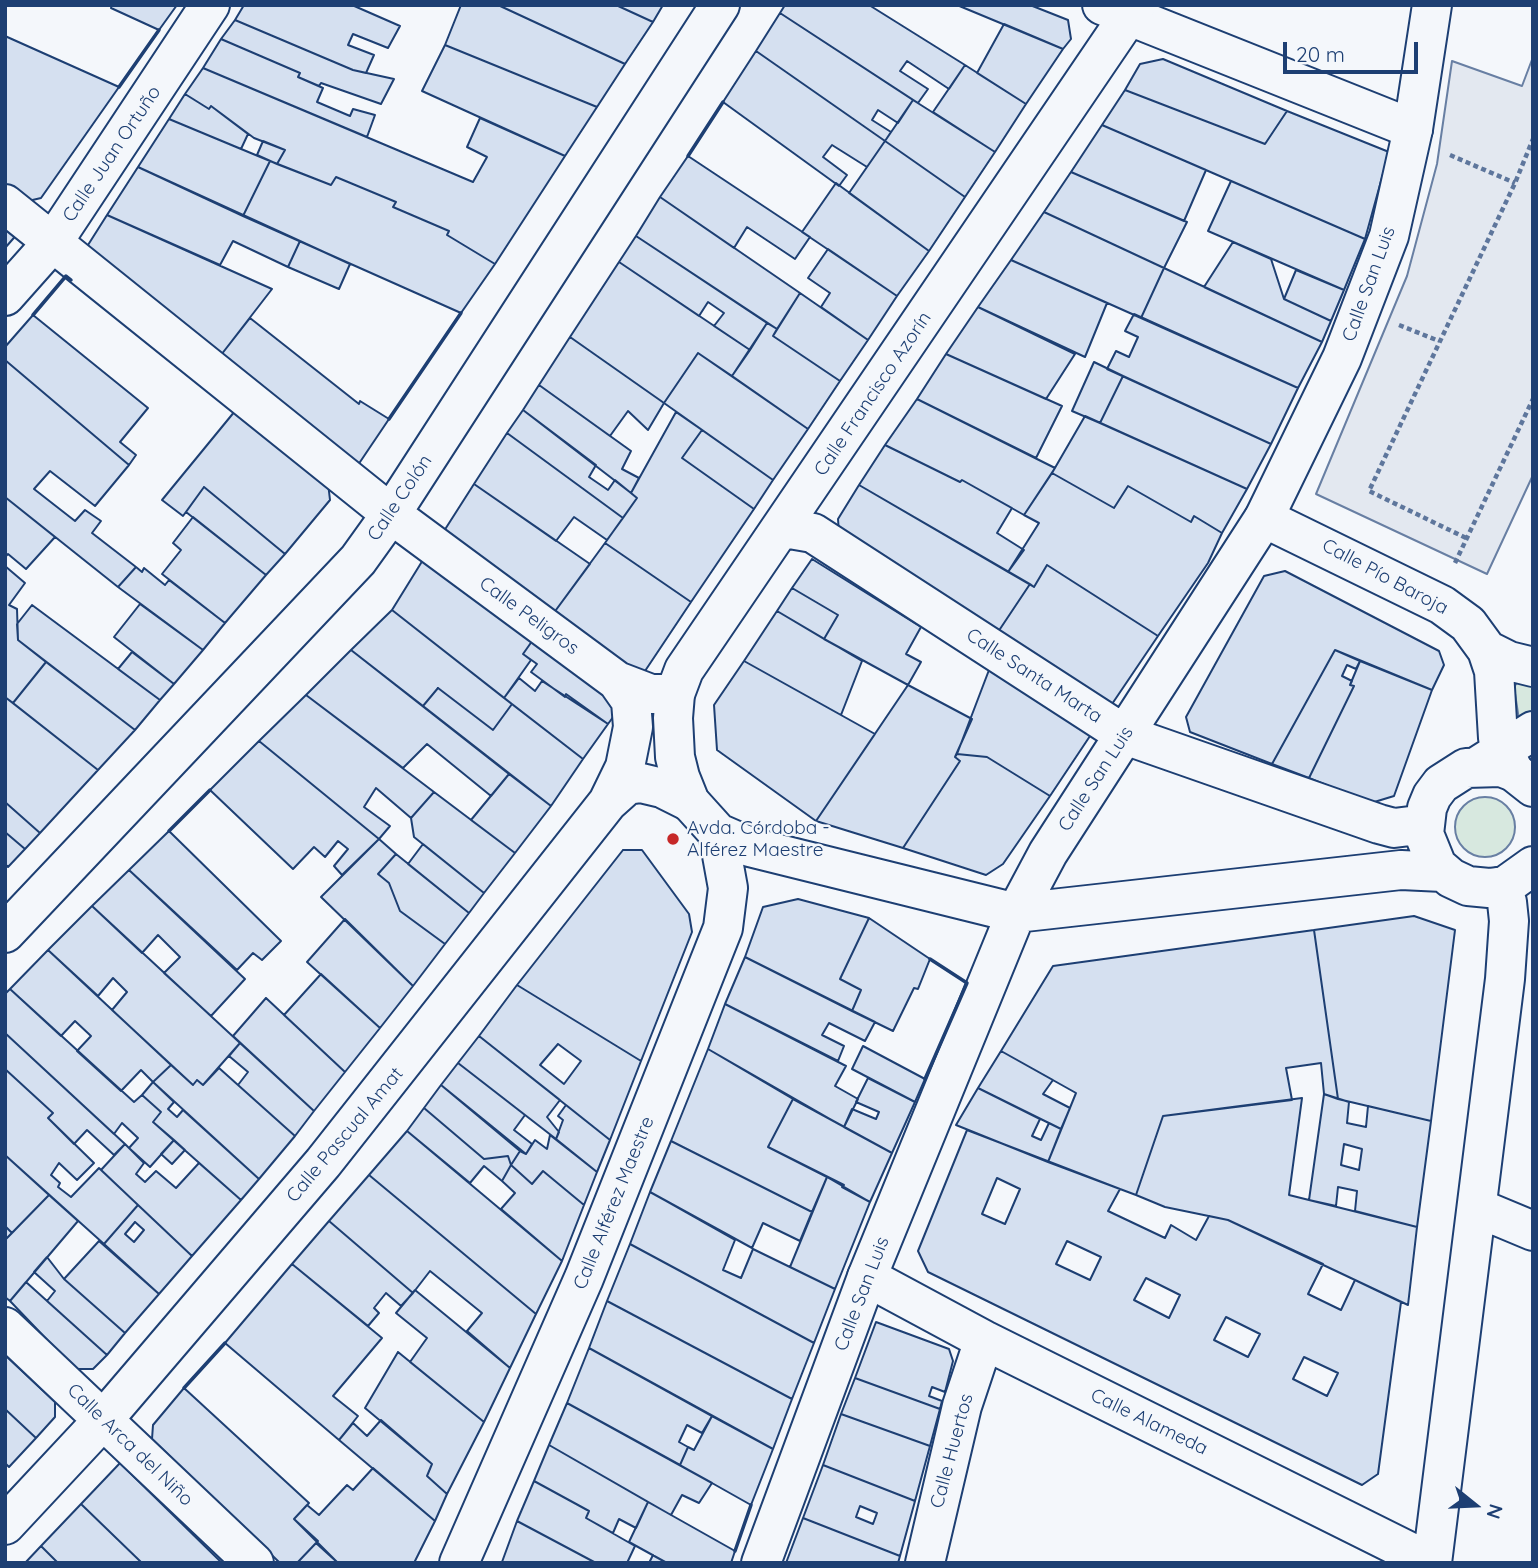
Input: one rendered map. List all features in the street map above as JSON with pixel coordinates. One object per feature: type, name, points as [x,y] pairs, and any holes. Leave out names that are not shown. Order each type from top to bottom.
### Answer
[{"type":"street","name":"Calle Juan Ortuño","points":[[5,296],[53,242],[210,5]]},
{"type":"street","name":"Calle Colón","points":[[5,933],[358,560],[391,514],[720,5]]},
{"type":"street","name":"Calle San Luis","points":[[761,1563],[867,1277],[1016,913],[1048,853],[1264,518],[1342,358],[1426,139],[1432,5]]},
{"type":"street","points":[[1123,9],[1426,139]]},
{"type":"street","name":"Calle Francisco Azorín","points":[[691,802],[675,757],[675,694],[684,670],[779,532],[1123,9]]},
{"type":"street","name":"Calle Peligros","points":[[5,204],[391,514],[617,681],[651,694],[675,694]]},
{"type":"street","name":"Calle Pío Baroja","points":[[1264,518],[1442,605],[1468,624],[1487,650],[1509,661],[1533,667]]},
{"type":"street","name":"Calle Santa Marta","points":[[779,532],[790,529],[813,533],[1125,735],[1379,824],[1394,828],[1418,825],[1424,821]]},
{"type":"street","points":[[1443,872],[1426,844],[1424,821],[1432,796],[1441,784],[1466,768],[1512,761],[1494,671],[1487,650]]},
{"type":"street","points":[[608,802],[625,767],[633,727],[631,701],[617,681]]},
{"type":"street","name":"Calle Pascual Amat","points":[[5,1525],[103,1420],[340,1143],[608,802],[627,785],[641,783],[662,788],[691,802]]},
{"type":"street","points":[[691,802],[718,833],[750,847],[1016,913],[1401,870],[1443,872],[1468,886],[1522,877]]},
{"type":"street","name":"Calle Alférez Maestre","points":[[459,1563],[584,1278],[723,928],[728,888],[718,833]]},
{"type":"street","points":[[1432,1563],[1497,1052],[1509,921],[1507,902],[1522,877]]},
{"type":"street","points":[[1497,1052],[1513,998],[1521,978],[1533,962]]},
{"type":"street","points":[[1478,1208],[1533,1231]]},
{"type":"street","name":"Calle Alameda","points":[[867,1277],[984,1340],[1432,1563]]},
{"type":"street","name":"Calle Arca del Niño","points":[[5,1327],[254,1563]]},
{"type":"street","name":"Calle Huertos","points":[[925,1563],[962,1406],[984,1340]]},
{"type":"path","points":[[1426,139],[1516,183]]},
{"type":"path","points":[[1466,538],[1369,491],[1516,183],[1533,139]]},
{"type":"path","points":[[1388,321],[1440,341]]},
{"type":"path","points":[[1451,570],[1533,400]]},
{"type":"shaded area","points":[[1533,57],[1533,475],[1487,574],[1316,494],[1407,276],[1437,164],[1452,61],[1522,86]]},
{"type":"shaded area","points":[[1519,680],[1533,683],[1533,715],[1519,720],[1514,687]]},
{"type":"shaded area","points":[[1479,797],[1491,797],[1507,805],[1513,815],[1513,839],[1507,849],[1491,857],[1479,857],[1463,849],[1455,833],[1455,821],[1463,805]]},
{"type":"building","points":[[112,5],[177,5],[159,30],[111,8]]},
{"type":"building","points":[[244,5],[352,5],[400,26],[388,48],[353,34],[348,45],[374,55],[366,73],[235,20]]},
{"type":"building","points":[[461,5],[498,5],[625,64],[597,107],[445,45]]},
{"type":"building","points":[[498,5],[616,5],[653,22],[625,64]]},
{"type":"building","points":[[616,5],[663,5],[653,22]]},
{"type":"building","points":[[785,5],[869,5],[965,65],[949,89],[907,61],[900,71],[928,89],[918,103],[780,13]]},
{"type":"building","points":[[957,5],[1030,5],[1068,20],[1071,39],[1063,49]]},
{"type":"building","points":[[780,13],[913,100],[898,123],[878,110],[872,120],[891,132],[885,141],[756,51]]},
{"type":"building","points":[[235,20],[353,70],[394,79],[381,104],[321,83],[319,86],[298,77],[300,73],[221,39]]},
{"type":"building","points":[[1004,24],[1063,49],[1026,104],[977,73]]},
{"type":"building","points":[[5,36],[119,87],[41,198],[24,202],[5,187]]},
{"type":"building","points":[[221,39],[300,73],[298,77],[323,88],[317,102],[350,116],[353,109],[375,115],[367,137],[203,68]]},
{"type":"building","points":[[445,45],[597,107],[565,156],[422,91]]},
{"type":"building","points":[[756,51],[885,141],[867,167],[832,145],[823,157],[847,175],[839,186],[723,102]]},
{"type":"building","points":[[1163,59],[1287,111],[1265,144],[1125,90],[1140,64]]},
{"type":"building","points":[[965,65],[1026,104],[995,152],[933,112]]},
{"type":"building","points":[[203,68],[473,182],[487,157],[467,147],[480,118],[565,156],[495,264],[447,235],[449,231],[393,207],[396,202],[336,177],[331,185],[277,164],[285,150],[254,138],[211,106],[209,109],[185,94]]},
{"type":"building","points":[[1125,90],[1265,144],[1287,111],[1389,152],[1365,239],[1102,125]]},
{"type":"building","points":[[185,94],[209,109],[211,106],[248,134],[241,149],[169,119]]},
{"type":"building","points":[[913,100],[995,152],[965,197],[885,141]]},
{"type":"building","points":[[169,119],[270,161],[243,216],[138,167]]},
{"type":"building","points":[[1102,125],[1206,170],[1184,221],[1071,172]]},
{"type":"building","points":[[263,141],[285,150],[277,164],[257,155]]},
{"type":"building","points":[[885,141],[965,197],[929,251],[849,193]]},
{"type":"building","points":[[688,156],[810,237],[795,259],[747,227],[734,248],[660,197]]},
{"type":"building","points":[[270,161],[331,185],[336,177],[396,202],[393,207],[449,231],[447,235],[495,264],[461,313],[243,216]]},
{"type":"building","points":[[138,167],[300,241],[288,267],[233,241],[220,265],[107,215]]},
{"type":"building","points":[[1071,172],[1187,222],[1164,268],[1044,212]]},
{"type":"building","points":[[1231,181],[1365,239],[1344,290],[1208,231]]},
{"type":"building","points":[[836,183],[929,251],[897,296],[802,232]]},
{"type":"building","points":[[660,197],[800,293],[777,329],[636,236]]},
{"type":"building","points":[[1044,212],[1164,268],[1141,318],[1011,260]]},
{"type":"building","points":[[107,215],[272,289],[221,355],[93,258],[88,245]]},
{"type":"building","points":[[5,222],[19,232],[5,248]]},
{"type":"building","points":[[636,236],[767,323],[750,350],[714,326],[724,313],[708,302],[699,316],[619,262]]},
{"type":"building","points":[[300,241],[350,264],[339,289],[288,267]]},
{"type":"building","points":[[1233,242],[1271,259],[1284,299],[1331,321],[1322,342],[1204,287]]},
{"type":"building","points":[[828,249],[897,296],[868,340],[821,307],[830,293],[808,278]]},
{"type":"building","points":[[1011,260],[1107,303],[1085,357],[978,307]]},
{"type":"building","points":[[619,262],[750,350],[732,376],[698,353],[664,403],[570,337]]},
{"type":"building","points":[[1164,268],[1322,342],[1298,388],[1141,318]]},
{"type":"building","points":[[1296,270],[1344,290],[1331,321],[1284,299]]},
{"type":"building","points":[[800,293],[868,340],[840,381],[773,336]]},
{"type":"building","points":[[978,307],[1075,354],[1046,399],[946,354]]},
{"type":"building","points":[[1134,314],[1298,388],[1271,444],[1107,369],[1116,351],[1129,357],[1138,337],[1125,331]]},
{"type":"building","points":[[33,315],[148,408],[120,442],[136,455],[129,465],[5,360],[5,347]]},
{"type":"building","points":[[250,318],[359,404],[360,401],[389,419],[358,465],[221,355]]},
{"type":"building","points":[[767,323],[777,329],[773,336],[840,381],[808,429],[732,376]]},
{"type":"building","points":[[570,337],[664,403],[648,430],[628,411],[610,436],[539,385]]},
{"type":"building","points":[[698,353],[808,429],[773,480],[664,403]]},
{"type":"building","points":[[946,354],[1062,406],[1036,458],[917,399]]},
{"type":"building","points":[[5,360],[129,465],[95,506],[50,471],[34,489],[75,521],[85,510],[101,521],[92,533],[136,567],[118,587],[5,497]]},
{"type":"building","points":[[1094,362],[1123,376],[1100,423],[1072,411]]},
{"type":"building","points":[[1123,376],[1271,444],[1247,489],[1100,423]]},
{"type":"building","points":[[539,385],[631,451],[622,469],[639,478],[631,493],[523,410]]},
{"type":"building","points":[[917,399],[1055,468],[1024,515],[962,480],[960,482],[885,445]]},
{"type":"building","points":[[523,410],[596,465],[589,477],[608,490],[615,480],[637,498],[623,518],[507,433]]},
{"type":"building","points":[[235,411],[328,483],[330,500],[285,554],[204,487],[183,516],[162,500]]},
{"type":"building","points":[[676,412],[702,430],[682,458],[754,509],[691,602],[605,543],[637,498],[631,493]]},
{"type":"building","points":[[1085,416],[1247,489],[1222,533],[1194,516],[1191,522],[1128,486],[1114,508],[1052,473]]},
{"type":"building","points":[[702,430],[773,480],[754,509],[682,458]]},
{"type":"building","points":[[507,433],[623,518],[607,540],[574,517],[556,541],[474,484]]},
{"type":"building","points":[[885,445],[960,482],[962,480],[1012,508],[997,533],[1024,550],[1008,572],[859,485]]},
{"type":"building","points":[[1052,473],[1114,508],[1128,486],[1191,522],[1194,516],[1222,533],[1208,563],[1158,636],[1047,565],[1034,587],[1008,572],[1039,523],[1024,515]]},
{"type":"building","points":[[474,484],[590,564],[553,614],[444,531]]},
{"type":"building","points":[[859,485],[1030,584],[996,635],[839,533],[838,519]]},
{"type":"building","points":[[204,487],[285,554],[266,575],[186,512]]},
{"type":"building","points":[[5,497],[55,537],[26,569],[8,554],[5,557]]},
{"type":"building","points":[[193,517],[266,575],[225,623],[162,574],[181,550],[173,543]]},
{"type":"building","points":[[605,543],[691,602],[645,671],[628,671],[553,614]]},
{"type":"building","points":[[426,555],[535,637],[523,654],[531,660],[504,698],[392,610]]},
{"type":"building","points":[[812,559],[921,627],[906,654],[921,662],[908,685],[824,639],[838,615],[792,588]]},
{"type":"building","points":[[1047,565],[1158,636],[1110,707],[996,635],[1030,584],[1034,587]]},
{"type":"building","points":[[5,566],[25,583],[9,605],[17,609],[18,640],[46,662],[13,703],[5,697]]},
{"type":"building","points":[[136,567],[142,572],[144,568],[165,585],[169,580],[225,623],[203,650],[118,587]]},
{"type":"building","points":[[1285,571],[1439,651],[1444,665],[1432,690],[1335,650],[1272,764],[1190,732],[1186,717],[1264,576]]},
{"type":"building","points":[[792,588],[838,615],[824,639],[777,611]]},
{"type":"building","points":[[140,604],[203,650],[174,684],[114,637]]},
{"type":"building","points":[[32,605],[160,700],[135,730],[18,640],[17,624]]},
{"type":"building","points":[[392,610],[512,704],[493,730],[438,688],[423,706],[351,650]]},
{"type":"building","points":[[777,611],[862,661],[841,715],[744,661]]},
{"type":"building","points":[[535,637],[616,698],[616,713],[608,724],[531,672],[537,664],[523,654]]},
{"type":"building","points":[[351,650],[509,774],[491,796],[427,744],[403,768],[306,695]]},
{"type":"building","points":[[1335,650],[1360,661],[1356,669],[1347,665],[1342,676],[1352,681],[1350,685],[1354,686],[1309,778],[1272,764]]},
{"type":"building","points":[[132,652],[174,684],[160,700],[118,669]]},
{"type":"building","points":[[744,661],[875,734],[816,821],[717,750],[714,705]]},
{"type":"building","points":[[1360,661],[1432,690],[1394,796],[1371,803],[1309,778],[1354,686],[1350,685]]},
{"type":"building","points":[[46,662],[135,730],[98,770],[13,703]]},
{"type":"building","points":[[989,670],[1092,733],[1050,796],[987,757],[957,754]]},
{"type":"building","points":[[519,678],[535,691],[542,681],[608,724],[583,759],[504,698]]},
{"type":"building","points":[[908,685],[972,719],[955,757],[960,761],[903,848],[816,821]]},
{"type":"building","points":[[438,688],[493,730],[512,704],[583,759],[551,806],[423,706]]},
{"type":"building","points":[[306,695],[434,792],[411,818],[376,788],[364,807],[390,826],[379,839],[259,741]]},
{"type":"building","points":[[5,697],[98,770],[40,833],[5,802]]},
{"type":"building","points":[[259,741],[379,839],[342,875],[334,866],[348,849],[338,841],[325,857],[314,847],[293,869],[210,790]]},
{"type":"building","points":[[957,754],[987,757],[1050,796],[1003,864],[986,875],[903,848],[960,761],[955,757]]},
{"type":"building","points":[[509,774],[551,806],[515,853],[471,820]]},
{"type":"building","points":[[434,792],[515,853],[484,893],[414,837],[411,818]]},
{"type":"building","points":[[5,802],[40,833],[25,849],[5,832]]},
{"type":"building","points":[[169,831],[281,941],[262,960],[253,953],[237,970],[129,870]]},
{"type":"building","points":[[5,832],[25,849],[8,867],[5,864]]},
{"type":"building","points":[[379,839],[396,854],[378,874],[389,883],[400,911],[445,944],[413,986],[321,897]]},
{"type":"building","points":[[423,844],[484,893],[469,913],[408,864]]},
{"type":"building","points":[[623,850],[642,850],[689,914],[692,932],[641,1061],[517,985]]},
{"type":"building","points":[[396,854],[469,913],[445,944],[400,911],[389,883],[378,874]]},
{"type":"building","points":[[129,870],[245,979],[211,1016],[164,973],[180,957],[158,935],[142,953],[92,906]]},
{"type":"building","points":[[798,899],[869,918],[840,979],[861,990],[852,1011],[745,957],[763,907]]},
{"type":"building","points":[[92,906],[240,1043],[203,1085],[197,1080],[193,1085],[112,1010],[127,992],[113,978],[98,996],[48,950]]},
{"type":"building","points":[[1414,916],[1455,930],[1431,1121],[1338,1099],[1314,930]]},
{"type":"building","points":[[869,918],[930,959],[918,989],[914,988],[893,1031],[852,1011],[861,990],[840,979]]},
{"type":"building","points":[[345,919],[413,986],[380,1028],[307,962]]},
{"type":"building","points":[[1314,930],[1338,1099],[1324,1094],[1321,1063],[1286,1068],[1292,1100],[1163,1116],[1136,1195],[1048,1162],[1076,1093],[1001,1051],[1053,966]]},
{"type":"building","points":[[48,950],[171,1065],[153,1082],[141,1070],[121,1091],[77,1051],[91,1036],[75,1021],[61,1036],[10,989]]},
{"type":"building","points":[[745,957],[875,1022],[865,1041],[829,1023],[822,1035],[844,1046],[838,1061],[725,1004]]},
{"type":"building","points":[[321,974],[380,1028],[345,1072],[284,1015]]},
{"type":"building","points":[[517,985],[641,1061],[610,1140],[479,1036]],"holes":[[[558,1044],[581,1061],[564,1084],[540,1065]]]},
{"type":"building","points":[[10,989],[134,1102],[142,1095],[161,1112],[153,1122],[174,1140],[150,1167],[129,1148],[138,1138],[122,1123],[114,1134],[5,1033],[5,994]]},
{"type":"building","points":[[266,998],[345,1072],[314,1111],[233,1036]]},
{"type":"building","points":[[725,1004],[846,1066],[835,1086],[858,1099],[844,1127],[708,1049]]},
{"type":"building","points":[[5,1033],[125,1144],[114,1155],[87,1130],[74,1144],[48,1118],[53,1113],[5,1069]]},
{"type":"building","points":[[479,1036],[560,1100],[547,1117],[559,1132],[556,1139],[458,1063]]},
{"type":"building","points":[[240,1043],[314,1111],[295,1136],[238,1085],[248,1072],[229,1056]]},
{"type":"building","points":[[863,1046],[925,1079],[915,1102],[852,1069]]},
{"type":"building","points":[[708,1049],[793,1099],[768,1147],[827,1177],[812,1212],[671,1141]]},
{"type":"building","points":[[1001,1051],[1053,1080],[1043,1094],[1070,1108],[1061,1129],[978,1088]]},
{"type":"building","points":[[458,1063],[525,1115],[514,1130],[532,1144],[526,1154],[441,1085]]},
{"type":"building","points":[[171,1065],[193,1085],[197,1080],[203,1085],[219,1068],[295,1136],[259,1179],[153,1082]]},
{"type":"building","points":[[5,1069],[53,1113],[48,1118],[94,1163],[77,1180],[59,1163],[51,1175],[60,1183],[58,1187],[71,1197],[99,1168],[138,1205],[104,1244],[5,1155]]},
{"type":"building","points":[[868,1078],[915,1102],[892,1153],[844,1127],[852,1109],[876,1119],[879,1112],[856,1102]]},
{"type":"building","points":[[153,1082],[174,1102],[168,1109],[177,1117],[183,1110],[259,1179],[241,1200],[153,1122],[161,1112],[142,1095]]},
{"type":"building","points":[[441,1085],[520,1151],[511,1165],[508,1156],[484,1159],[424,1108]]},
{"type":"building","points":[[978,1088],[1040,1119],[1032,1136],[1041,1140],[1049,1123],[1061,1129],[1048,1162],[956,1125]]},
{"type":"building","points":[[1324,1094],[1349,1102],[1347,1123],[1366,1127],[1368,1106],[1431,1121],[1417,1227],[1355,1211],[1357,1191],[1338,1187],[1336,1206],[1309,1200]],"holes":[[[1344,1144],[1362,1149],[1359,1170],[1341,1165]]]},
{"type":"building","points":[[1302,1098],[1289,1195],[1417,1227],[1408,1305],[1228,1220],[1165,1207],[1136,1195],[1163,1116]]},
{"type":"building","points":[[793,1099],[892,1153],[870,1202],[842,1187],[844,1185],[768,1147]]},
{"type":"building","points":[[566,1105],[610,1140],[597,1172],[556,1139],[563,1120],[558,1116]]},
{"type":"building","points":[[424,1108],[484,1159],[508,1156],[511,1165],[502,1181],[484,1166],[470,1183],[407,1131]]},
{"type":"building","points":[[967,1130],[1120,1189],[1108,1211],[1165,1238],[1171,1225],[1196,1240],[1209,1216],[1228,1220],[1323,1264],[1308,1294],[1341,1310],[1355,1280],[1401,1302],[1378,1474],[1362,1485],[928,1272],[918,1251]],"holes":[[[997,1178],[1020,1189],[1005,1224],[982,1214]],[[1067,1241],[1101,1257],[1090,1280],[1056,1264]],[[1146,1278],[1180,1295],[1169,1318],[1134,1300]],[[1226,1317],[1260,1334],[1248,1357],[1214,1340]],[[1304,1357],[1338,1373],[1327,1396],[1293,1379]]]},
{"type":"building","points":[[407,1131],[562,1261],[536,1314],[369,1175]]},
{"type":"building","points":[[550,1135],[597,1172],[584,1205],[543,1171],[532,1184],[511,1165],[520,1151],[526,1154],[535,1140],[547,1149]]},
{"type":"building","points":[[174,1140],[185,1150],[172,1164],[161,1154]]},
{"type":"building","points":[[671,1141],[812,1212],[800,1241],[763,1223],[752,1248],[650,1192]]},
{"type":"building","points":[[125,1144],[144,1163],[136,1174],[145,1182],[156,1171],[176,1188],[199,1163],[241,1200],[192,1256],[101,1170]]},
{"type":"building","points":[[5,1155],[49,1195],[12,1233],[5,1226]]},
{"type":"building","points":[[511,1165],[532,1184],[543,1171],[584,1205],[562,1261],[501,1209],[515,1193],[502,1181]]},
{"type":"building","points":[[369,1175],[536,1314],[510,1368],[467,1331],[482,1313],[430,1271],[413,1293],[329,1221]]},
{"type":"building","points":[[827,1177],[870,1202],[835,1289],[790,1267]]},
{"type":"building","points":[[650,1192],[735,1240],[723,1270],[741,1278],[753,1249],[835,1289],[814,1343],[630,1244]]},
{"type":"building","points":[[49,1195],[78,1221],[10,1301],[5,1297],[5,1240]]},
{"type":"building","points":[[138,1205],[192,1256],[159,1294],[104,1244]],"holes":[[[135,1222],[144,1230],[134,1242],[125,1234]]]},
{"type":"building","points":[[329,1221],[413,1293],[401,1306],[386,1293],[374,1308],[379,1313],[368,1326],[292,1264]]},
{"type":"building","points":[[5,1226],[12,1233],[5,1240]]},
{"type":"building","points":[[99,1241],[159,1294],[125,1333],[64,1279]]},
{"type":"building","points":[[630,1244],[814,1343],[792,1399],[607,1301]]},
{"type":"building","points":[[47,1257],[64,1279],[125,1333],[107,1355],[47,1301],[55,1291],[34,1272]]},
{"type":"building","points":[[292,1264],[382,1338],[333,1396],[358,1416],[339,1440],[225,1343]]},
{"type":"building","points":[[26,1282],[107,1355],[93,1369],[75,1369],[10,1301]]},
{"type":"building","points":[[415,1290],[510,1368],[484,1422],[410,1362],[427,1338],[396,1313]]},
{"type":"building","points":[[607,1301],[792,1399],[773,1449],[589,1348]]},
{"type":"building","points":[[876,1322],[949,1349],[953,1361],[945,1392],[932,1387],[929,1396],[942,1401],[940,1409],[855,1378]]},
{"type":"building","points":[[589,1348],[712,1416],[702,1433],[687,1425],[679,1442],[688,1447],[680,1465],[567,1403]]},
{"type":"building","points":[[398,1352],[484,1422],[447,1494],[427,1476],[432,1464],[365,1408]]},
{"type":"building","points":[[5,1355],[55,1402],[55,1417],[36,1438],[5,1409]]},
{"type":"building","points":[[855,1378],[940,1409],[930,1446],[841,1414]]},
{"type":"building","points":[[184,1388],[309,1503],[294,1519],[318,1541],[297,1563],[280,1563],[152,1439],[153,1425]]},
{"type":"building","points":[[567,1403],[712,1483],[699,1503],[682,1495],[671,1515],[549,1445]]},
{"type":"building","points":[[5,1409],[36,1438],[9,1467],[5,1463]]},
{"type":"building","points":[[841,1414],[930,1446],[915,1501],[823,1465]]},
{"type":"building","points":[[712,1416],[773,1449],[751,1505],[680,1465],[688,1447],[694,1450]]},
{"type":"building","points":[[381,1420],[432,1464],[427,1476],[447,1494],[435,1521],[339,1440],[353,1423],[367,1436]]},
{"type":"building","points":[[549,1445],[648,1502],[636,1528],[619,1519],[613,1533],[586,1518],[589,1511],[534,1481]]},
{"type":"building","points":[[120,1463],[222,1563],[142,1563],[81,1504]]},
{"type":"building","points":[[823,1465],[915,1501],[900,1556],[803,1518]],"holes":[[[860,1506],[877,1513],[873,1524],[856,1517]]]},
{"type":"building","points":[[373,1468],[435,1521],[414,1563],[338,1563],[294,1519],[307,1505],[319,1515],[347,1485],[353,1490]]},
{"type":"building","points":[[534,1481],[589,1511],[586,1518],[635,1546],[627,1563],[596,1563],[517,1521]]},
{"type":"building","points":[[648,1502],[735,1551],[731,1563],[667,1563],[629,1542]]},
{"type":"building","points":[[81,1504],[142,1563],[58,1563],[41,1546]]},
{"type":"building","points":[[803,1518],[900,1556],[898,1563],[786,1563]]},
{"type":"building","points":[[517,1521],[596,1563],[502,1562]]},
{"type":"building","points":[[316,1543],[338,1563],[297,1563]]},
{"type":"building","points":[[41,1546],[58,1563],[25,1563]]},
{"type":"building","points":[[653,1555],[667,1563],[649,1563]]},
{"type":"wall","points":[[119,87],[159,30]]},
{"type":"wall","points":[[688,156],[723,102]]},
{"type":"wall","points":[[33,315],[66,276],[71,280]]},
{"type":"wall","points":[[389,419],[461,313]]},
{"type":"wall","points":[[169,831],[210,790]]},
{"type":"wall","points":[[925,1079],[967,983],[930,959]]},
{"type":"wall","points":[[184,1388],[225,1343]]},
{"type":"wall","points":[[735,1551],[751,1505]]},
{"type":"place","name":"Avda. Córdoba - Alférez Maestre","points":[[673,839]]}]
